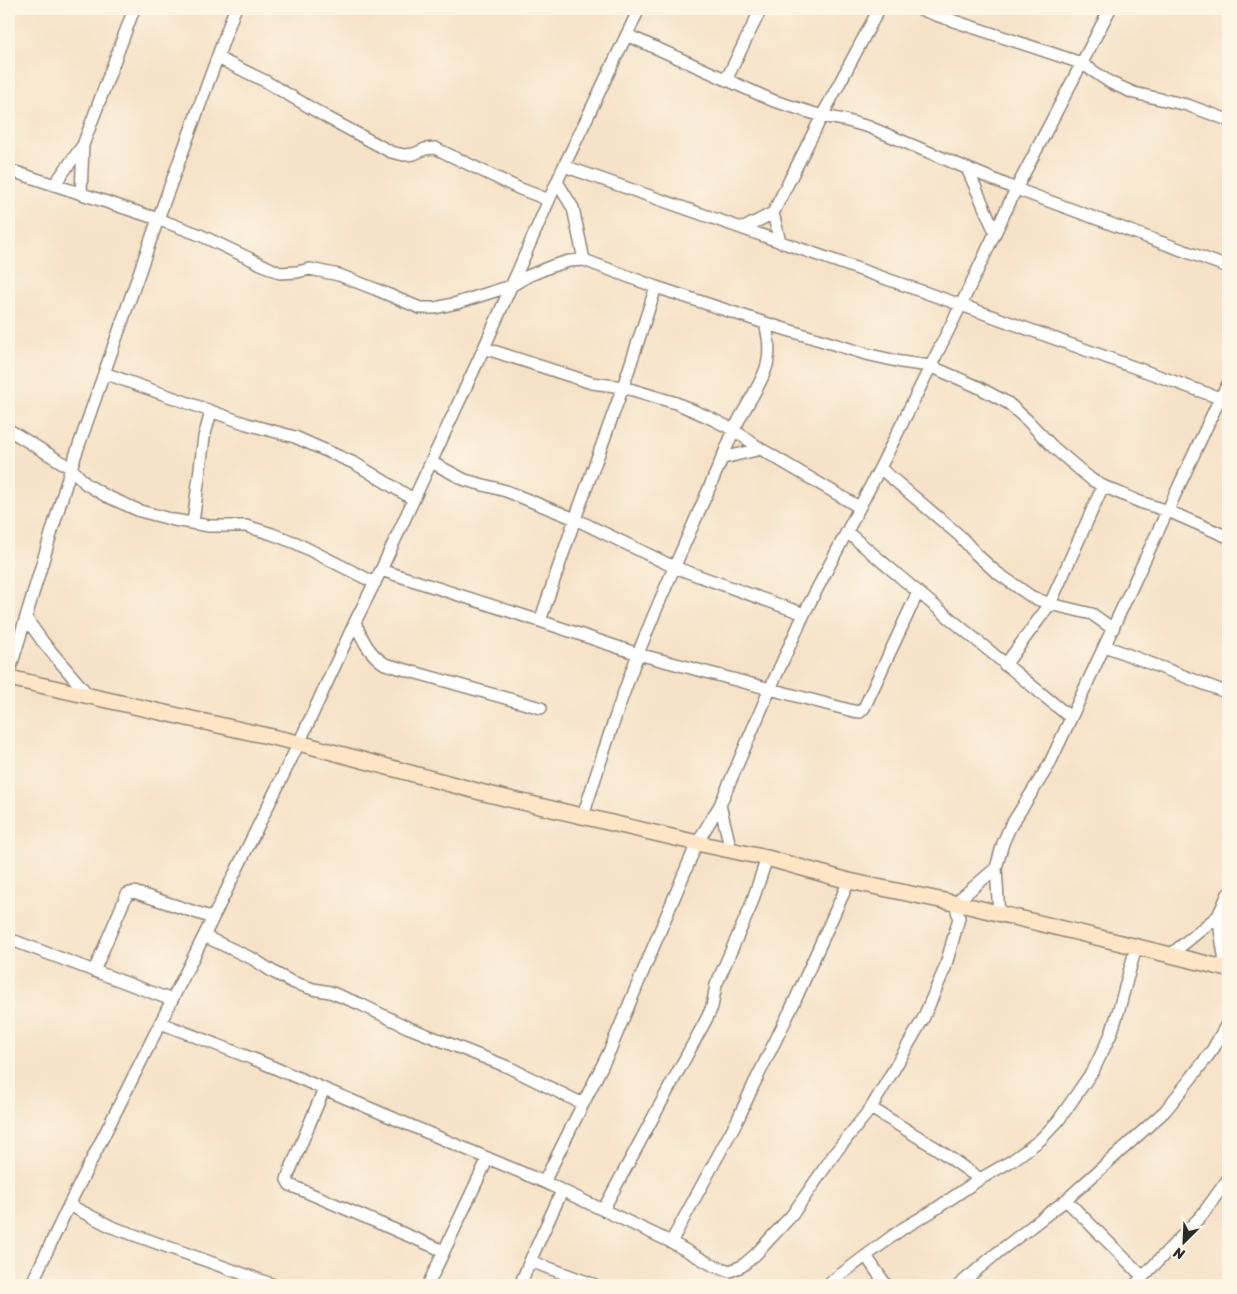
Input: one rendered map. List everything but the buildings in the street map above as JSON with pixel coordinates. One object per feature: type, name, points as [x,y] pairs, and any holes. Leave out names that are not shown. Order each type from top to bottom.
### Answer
[{"type":"street","points":[[54,185],[83,146],[134,9]]},
{"type":"street","points":[[9,673],[71,468],[158,219],[235,9]]},
{"type":"street","points":[[31,1285],[69,1205],[300,743],[484,348],[564,166],[639,9]]},
{"type":"street","points":[[726,80],[761,9]]},
{"type":"street","points":[[744,228],[773,213],[879,9]]},
{"type":"street","points":[[920,9],[1081,64],[1134,93],[1187,105],[1228,120]]},
{"type":"street","points":[[544,1182],[610,1050],[698,843],[720,805],[804,614],[880,468],[1016,189],[1110,9]]},
{"type":"street","points":[[627,35],[774,101],[869,128],[1016,189],[1228,267]]},
{"type":"street","points":[[218,58],[265,81],[391,152],[404,155],[436,148],[518,188],[549,200]]},
{"type":"street","points":[[81,194],[83,146]]},
{"type":"street","points":[[564,166],[744,228],[1224,400]]},
{"type":"street","points":[[967,168],[995,232]]},
{"type":"street","points":[[9,170],[158,219],[208,238],[280,273],[310,269],[339,275],[420,308],[435,308],[511,286],[528,276],[552,266],[569,261],[584,260],[656,287],[866,354],[900,362],[930,366],[976,386],[1008,403],[1053,447],[1092,480],[1140,502],[1168,511],[1228,537]]},
{"type":"street","points":[[557,182],[573,208],[584,260]]},
{"type":"street","points":[[773,213],[780,242]]},
{"type":"street","points":[[540,621],[623,387],[656,287]]},
{"type":"street","points":[[583,816],[638,654],[734,430],[765,370],[768,355],[768,337],[765,323]]},
{"type":"street","points":[[484,348],[592,383],[623,387],[676,403],[734,430],[761,449],[859,507]]},
{"type":"street","points":[[104,374],[247,424],[295,437],[356,464],[413,499]]},
{"type":"street","points":[[999,914],[996,868],[1003,842],[1010,827],[1049,765],[1168,511],[1224,400],[1228,384]]},
{"type":"street","points":[[193,523],[204,438],[211,412]]},
{"type":"street","points":[[9,430],[71,468],[86,484],[140,511],[174,520],[209,526],[246,526],[296,543],[375,583]]},
{"type":"street","points":[[723,458],[761,449]]},
{"type":"street","points":[[431,462],[465,480],[506,491],[575,519],[674,567],[804,614]]},
{"type":"street","points":[[880,468],[960,536],[996,572],[1032,597],[1050,604],[1092,614],[1113,629]]},
{"type":"street","points":[[1006,665],[1050,604],[1103,486]]},
{"type":"street","points":[[847,532],[1071,718]]},
{"type":"street","points":[[381,570],[638,654],[853,712],[860,712],[864,708],[918,592]]},
{"type":"street","points":[[26,618],[42,642],[89,696]]},
{"type":"street","points":[[355,622],[368,648],[376,658],[385,664],[542,708]]},
{"type":"street","points":[[1105,646],[1228,693]]},
{"type":"street","points":[[9,678],[300,743],[475,790],[767,858],[849,881],[954,903],[1227,969],[1218,916]]},
{"type":"street","points":[[720,805],[731,850]]},
{"type":"street","points":[[604,1210],[712,1007],[716,985],[750,908],[767,858]]},
{"type":"street","points":[[954,903],[996,868]]},
{"type":"street","points":[[671,1242],[738,1119],[792,1007],[849,881]]},
{"type":"street","points":[[94,971],[127,894],[134,892],[213,918]]},
{"type":"street","points":[[1170,956],[1218,916],[1228,894]]},
{"type":"street","points":[[161,1023],[256,1060],[544,1182],[671,1242],[714,1266],[730,1270],[742,1266],[792,1215],[835,1153],[871,1108],[893,1072],[923,1019],[945,968],[959,918],[954,903]]},
{"type":"street","points":[[204,936],[253,958],[292,982],[330,992],[360,1004],[408,1027],[508,1067],[583,1104]]},
{"type":"street","points":[[9,939],[172,1000]]},
{"type":"street","points":[[828,1285],[902,1229],[1013,1160],[1040,1140],[1058,1121],[1088,1076],[1111,1034],[1136,947]]},
{"type":"street","points":[[959,1285],[997,1252],[1066,1200],[1164,1111],[1202,1063],[1228,1022]]},
{"type":"street","points":[[324,1089],[289,1173],[287,1180],[290,1185],[444,1251]]},
{"type":"street","points":[[871,1108],[936,1148],[980,1179]]},
{"type":"street","points":[[428,1285],[488,1158]]},
{"type":"street","points":[[1066,1200],[1138,1281],[1202,1215],[1228,1179]]},
{"type":"street","points":[[520,1285],[562,1191]]},
{"type":"street","points":[[69,1205],[112,1227],[274,1285]]},
{"type":"street","points":[[866,1256],[886,1285]]},
{"type":"street","points":[[530,1261],[595,1285]]}]
